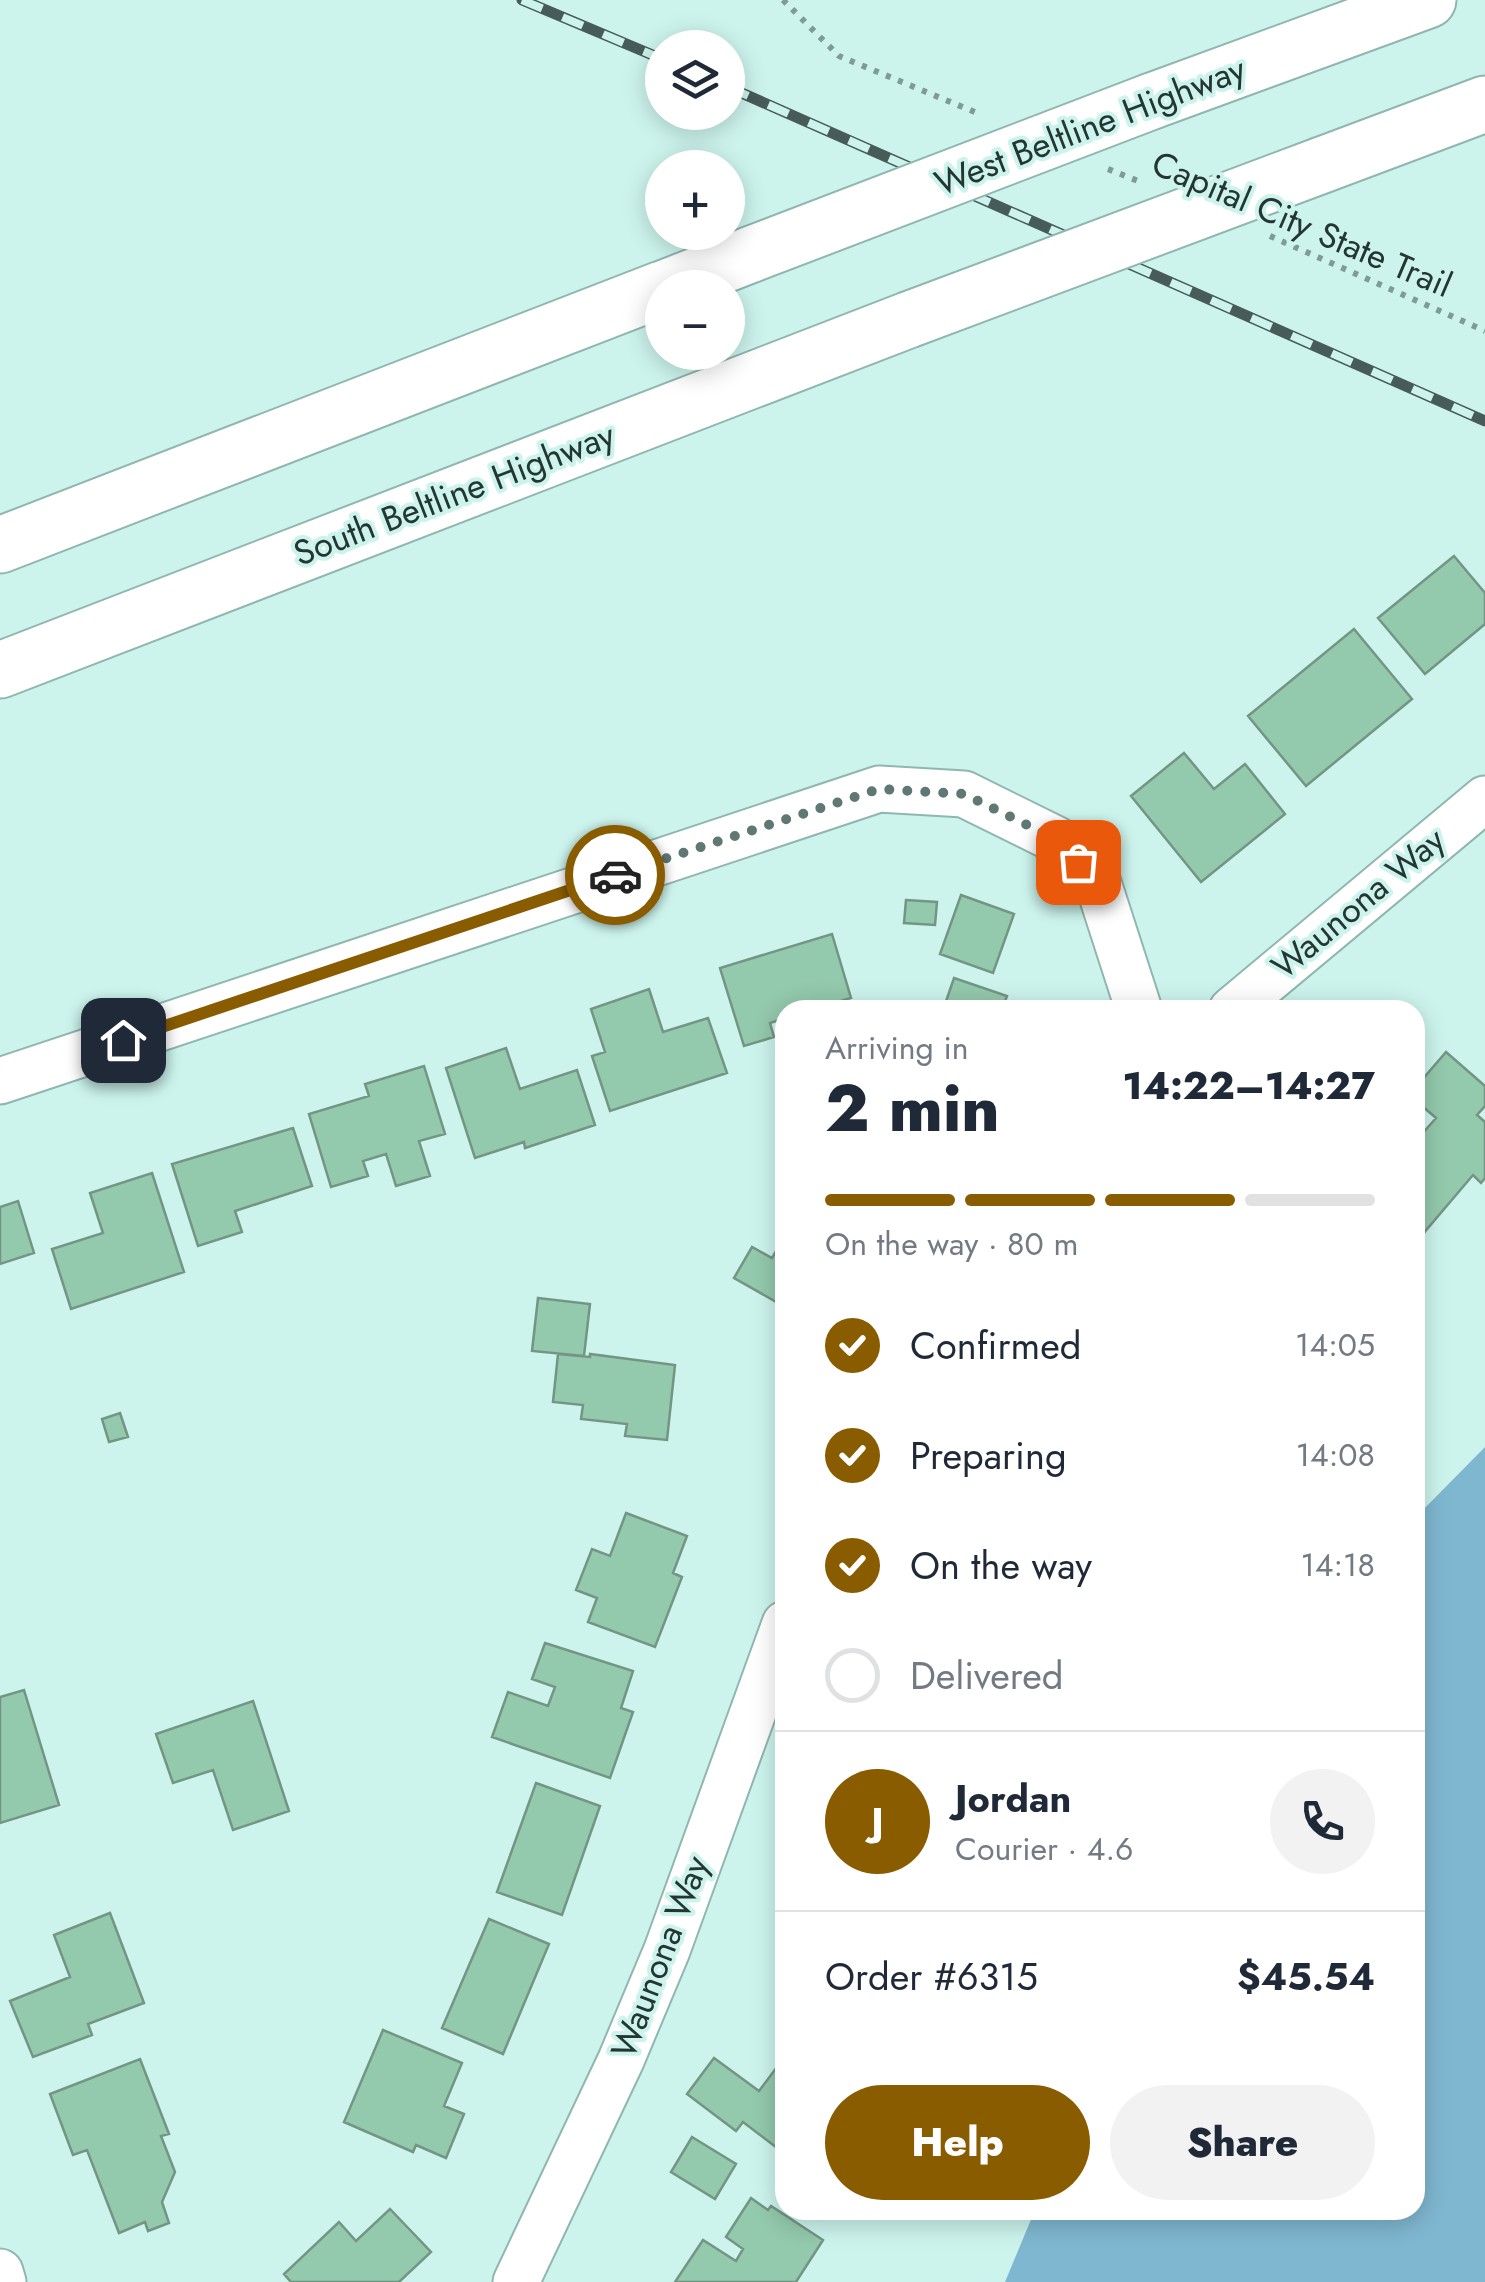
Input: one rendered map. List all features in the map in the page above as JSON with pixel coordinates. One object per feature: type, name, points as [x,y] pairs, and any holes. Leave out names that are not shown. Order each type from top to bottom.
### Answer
[{"type":"highway","points":[[1152,101],[1344,0]]},
{"type":"highway","name":"West Beltline Highway","points":[[711,270],[1428,0]]},
{"type":"highway","name":"South Beltline Highway","points":[[0,670],[908,320],[1485,104]]},
{"type":"highway","points":[[0,545],[645,295]]},
{"type":"street","points":[[0,1081],[879,789],[964,794],[1058,840],[1098,883],[1136,1000]]},
{"type":"street","name":"Waunona Way","points":[[1244,1000],[1485,799]]},
{"type":"street","name":"Waunona Way","points":[[516,2282],[660,1968],[775,1652]]},
{"type":"street","points":[[0,2272],[3,2282]]},
{"type":"path","points":[[783,0],[840,56],[991,119]]},
{"type":"path","name":"Capital City State Trail","points":[[1099,164],[1153,187]]},
{"type":"path","name":"Capital City State Trail","points":[[1261,233],[1485,330]]},
{"type":"water","points":[[1485,1447],[1485,2282],[1005,2282],[1031,2220],[1425,2220],[1425,1508]]},
{"type":"building","points":[[1454,556],[1485,593],[1485,624],[1425,674],[1378,618]]},
{"type":"building","points":[[1354,629],[1412,699],[1306,786],[1248,716]]},
{"type":"building","points":[[1184,753],[1214,789],[1245,764],[1285,814],[1201,882],[1131,796]]},
{"type":"building","points":[[961,895],[1014,914],[993,973],[940,954]]},
{"type":"building","points":[[906,900],[937,902],[935,925],[904,923]]},
{"type":"building","points":[[832,934],[851,998],[775,1000],[775,1021],[770,1023],[774,1037],[744,1046],[720,968]]},
{"type":"building","points":[[954,978],[1007,996],[1006,1000],[946,1000]]},
{"type":"building","points":[[649,989],[663,1032],[708,1018],[727,1073],[610,1111],[592,1056],[605,1052],[591,1009]]},
{"type":"building","points":[[506,1048],[520,1089],[577,1070],[595,1125],[525,1148],[524,1142],[475,1158],[446,1068]]},
{"type":"building","points":[[1446,1052],[1485,1086],[1485,1106],[1477,1115],[1485,1122],[1485,1178],[1481,1183],[1473,1175],[1425,1231],[1425,1131],[1436,1118],[1425,1109],[1425,1076]]},
{"type":"building","points":[[424,1066],[445,1134],[419,1141],[430,1176],[396,1186],[386,1154],[363,1161],[368,1176],[331,1187],[309,1114],[369,1096],[365,1084]]},
{"type":"building","points":[[293,1128],[312,1186],[235,1211],[242,1232],[198,1246],[172,1164]]},
{"type":"building","points":[[152,1173],[184,1272],[71,1309],[52,1249],[103,1233],[90,1193]]},
{"type":"building","points":[[18,1201],[34,1253],[0,1264],[0,1207]]},
{"type":"building","points":[[752,1247],[772,1258],[775,1253],[775,1301],[734,1278]]},
{"type":"building","points":[[538,1298],[590,1304],[584,1356],[532,1351]]},
{"type":"building","points":[[558,1354],[675,1365],[667,1440],[625,1436],[627,1424],[581,1419],[583,1405],[553,1402]]},
{"type":"building","points":[[120,1413],[128,1437],[109,1442],[102,1419]]},
{"type":"building","points":[[626,1513],[687,1536],[673,1573],[682,1577],[655,1647],[588,1622],[597,1598],[576,1590],[592,1549],[610,1556]]},
{"type":"building","points":[[545,1643],[633,1671],[621,1708],[633,1712],[610,1778],[492,1737],[508,1692],[548,1706],[555,1687],[532,1679]]},
{"type":"building","points":[[24,1690],[59,1805],[0,1823],[0,1697]]},
{"type":"building","points":[[253,1701],[289,1811],[233,1830],[213,1770],[173,1783],[156,1734]]},
{"type":"building","points":[[536,1783],[600,1806],[562,1915],[497,1892]]},
{"type":"building","points":[[110,1913],[144,2003],[88,2024],[92,2035],[33,2057],[10,2001],[70,1977],[54,1935]]},
{"type":"building","points":[[489,1919],[549,1944],[503,2054],[442,2028]]},
{"type":"building","points":[[383,2030],[462,2063],[444,2106],[464,2114],[446,2158],[416,2145],[413,2152],[344,2122]]},
{"type":"building","points":[[714,2058],[759,2091],[775,2070],[775,2146],[743,2122],[736,2131],[687,2094]]},
{"type":"building","points":[[140,2059],[169,2134],[161,2136],[175,2172],[162,2202],[169,2223],[148,2231],[145,2222],[119,2233],[87,2150],[73,2155],[50,2094]]},
{"type":"building","points":[[692,2137],[736,2164],[715,2199],[671,2172]]},
{"type":"building","points":[[751,2198],[768,2210],[771,2206],[775,2209],[775,2220],[792,2220],[823,2240],[796,2282],[675,2282],[703,2240],[736,2261],[743,2249],[726,2237]]},
{"type":"building","points":[[390,2209],[431,2252],[399,2282],[291,2282],[284,2274],[339,2222],[356,2241]]},
{"type":"railway","points":[[522,0],[645,52]]},
{"type":"railway","points":[[745,95],[1485,421]]},
{"type":"way so far","points":[[615,875],[879,789],[964,794],[1058,840],[1078,862]]},
{"type":"route","points":[[123,1040],[615,875]]}]
